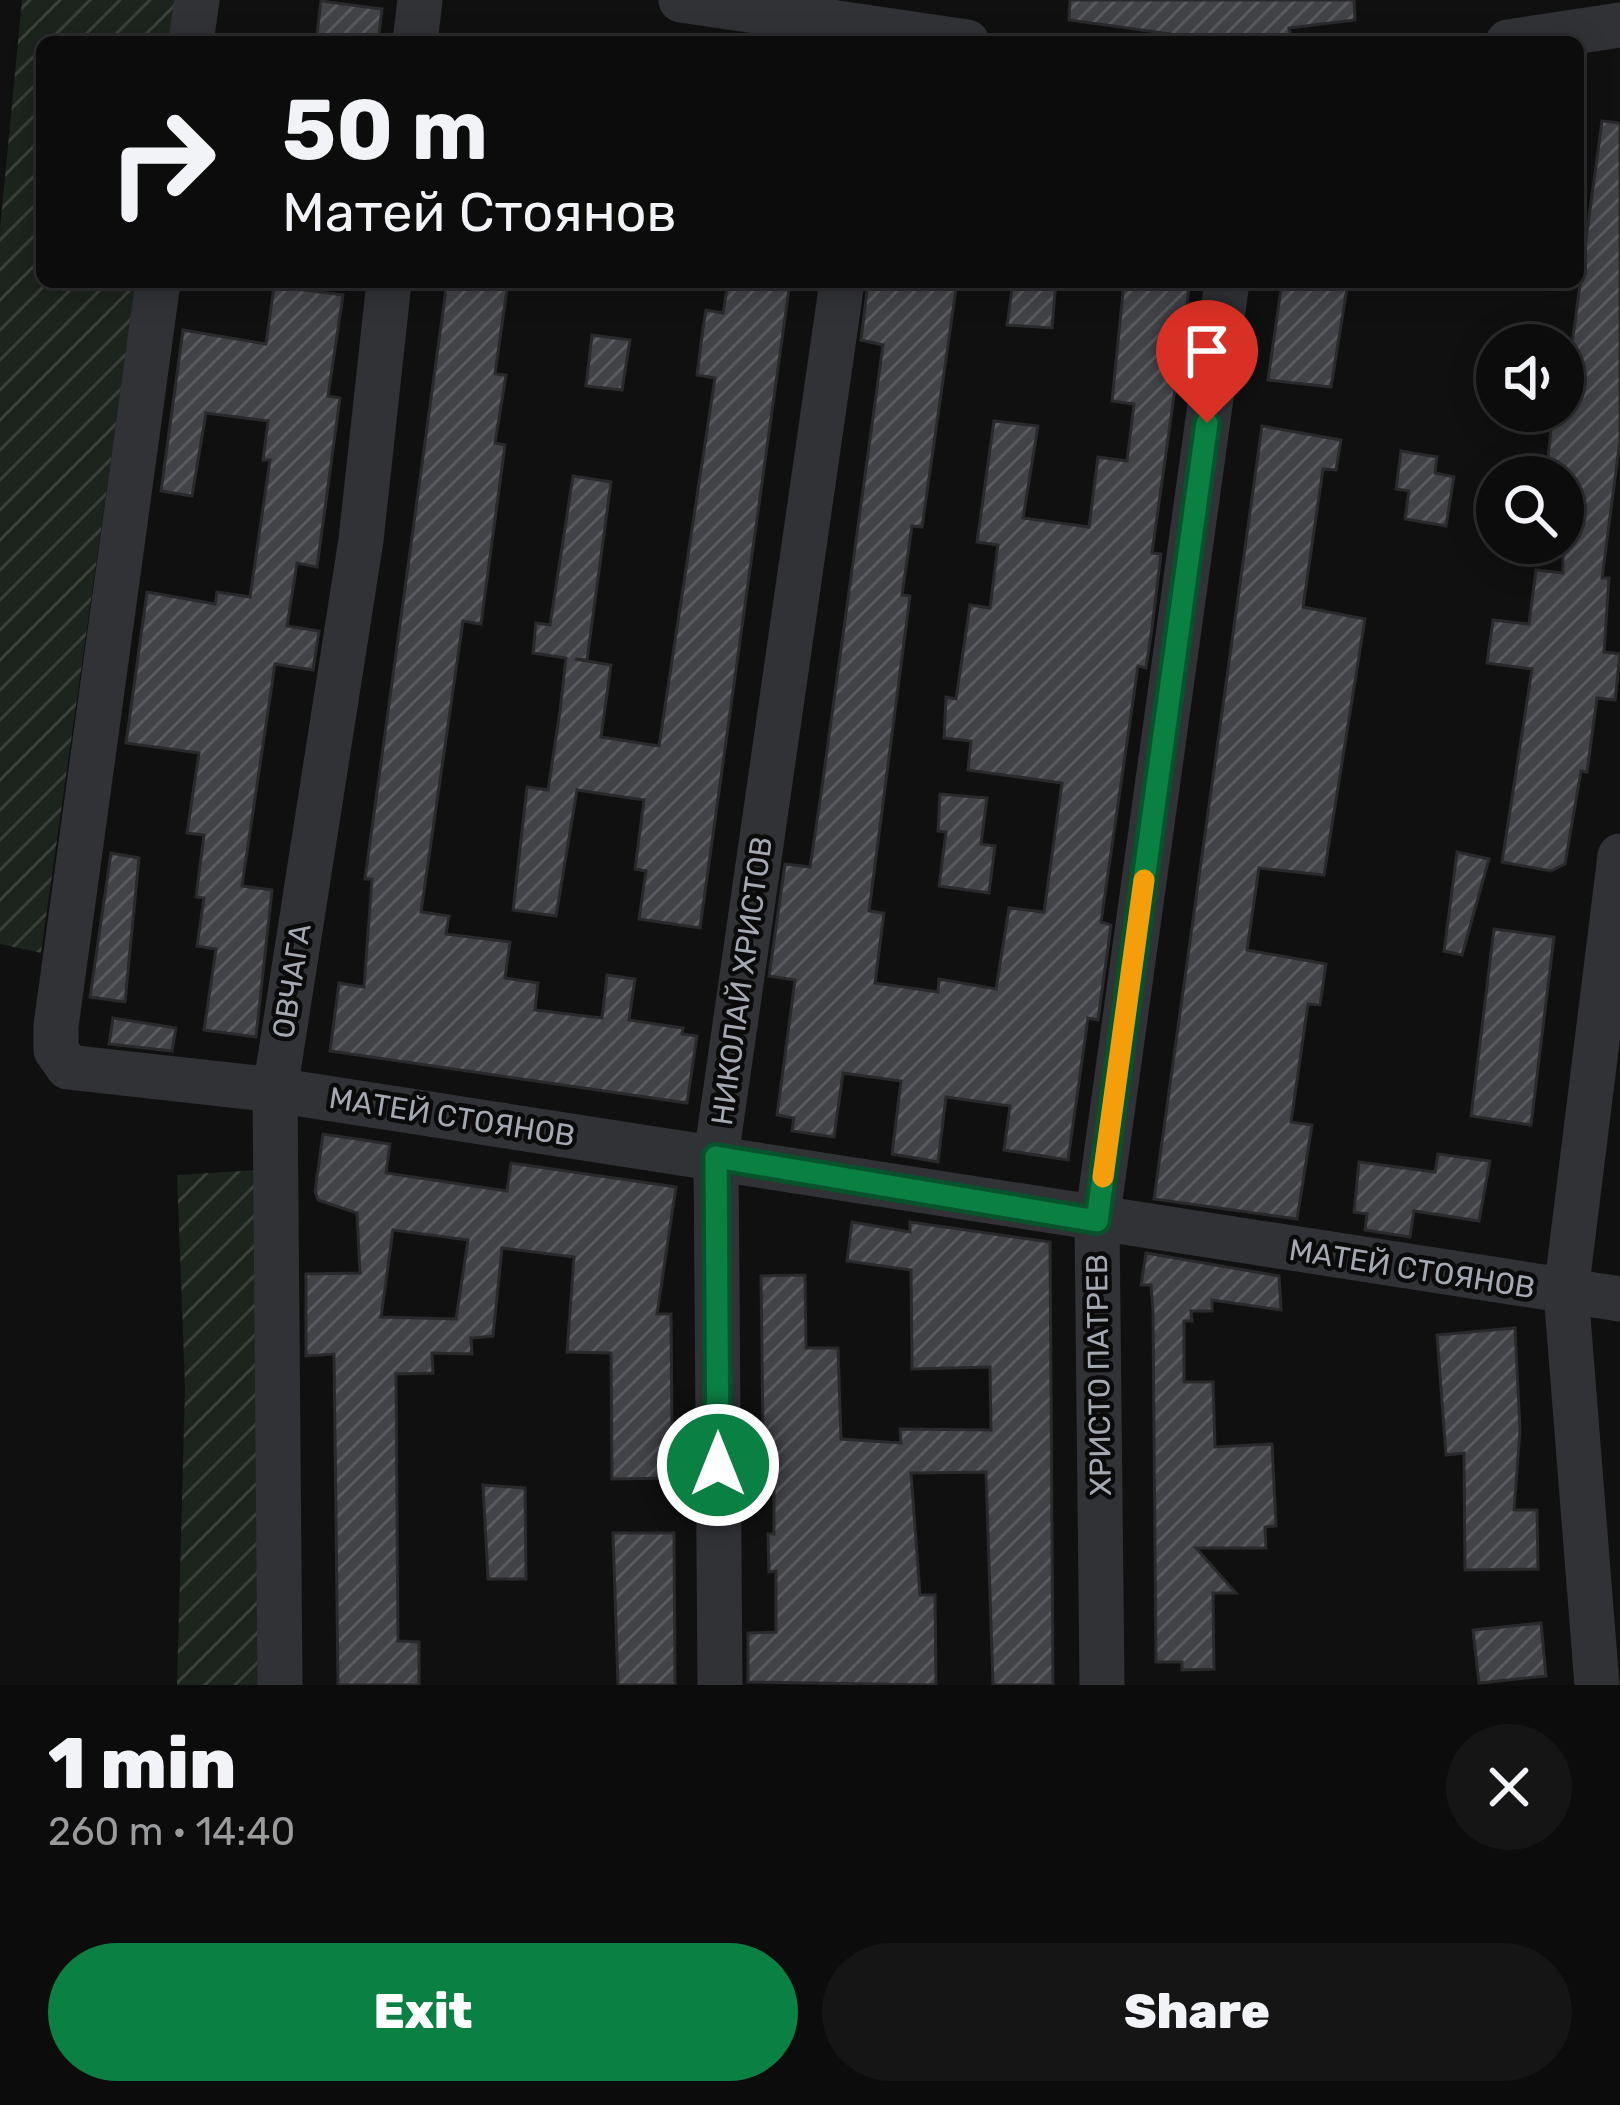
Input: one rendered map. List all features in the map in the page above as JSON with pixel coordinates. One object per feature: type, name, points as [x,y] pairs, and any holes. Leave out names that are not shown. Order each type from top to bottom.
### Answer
[{"type":"street","points":[[192,36],[197,0]]},
{"type":"street","points":[[417,36],[420,0]]},
{"type":"street","points":[[681,0],[937,36]]},
{"type":"street","points":[[1548,36],[1620,25]]},
{"type":"street","name":"МАТЕЙ СТОЯНОВ","points":[[157,288],[56,1050],[68,1067],[275,1090],[1620,1299]]},
{"type":"street","name":"ОВЧАГА","points":[[280,1685],[275,1090],[361,540],[388,288]]},
{"type":"street","name":"НИКОЛАЙ ХРИСТОВ","points":[[720,1685],[716,1157],[841,288]]},
{"type":"street","name":"ХРИСТО ПАТРЕВ","points":[[1102,1685],[1097,1221],[1226,288]]},
{"type":"street","points":[[1597,1685],[1566,1292],[1620,856]]},
{"type":"shaded area","points":[[22,0],[176,0],[171,36],[36,36],[36,288],[135,288],[41,953],[0,944],[0,229]]},
{"type":"shaded area","points":[[256,1170],[264,1685],[177,1685],[185,1387],[177,1175]]},
{"type":"building","points":[[1070,0],[1354,0],[1355,20],[1289,28],[1291,36],[1185,36],[1069,20]]},
{"type":"building","points":[[321,1],[382,9],[379,36],[317,36]]},
{"type":"building","points":[[1602,121],[1620,123],[1620,440],[1602,578],[1609,578],[1604,652],[1620,654],[1615,700],[1597,698],[1587,772],[1581,771],[1565,864],[1551,871],[1502,862],[1532,669],[1487,663],[1493,620],[1529,624],[1536,570],[1563,573],[1563,564],[1584,564],[1584,456],[1548,456],[1551,432],[1584,432],[1584,324],[1575,324],[1580,288],[1584,288]]},
{"type":"building","points":[[274,288],[343,295],[328,396],[340,398],[317,567],[297,563],[287,626],[319,631],[313,670],[275,664],[242,886],[272,890],[256,1037],[204,1030],[216,949],[197,946],[204,898],[196,897],[204,835],[187,833],[199,753],[126,743],[147,592],[215,604],[217,592],[250,597],[270,460],[263,460],[268,421],[206,413],[192,496],[161,491],[183,330],[266,344]]},
{"type":"building","points":[[446,288],[507,288],[495,374],[506,375],[495,443],[505,445],[481,624],[463,621],[421,912],[449,916],[446,934],[510,942],[505,978],[538,983],[535,1010],[602,1018],[607,975],[635,979],[629,1020],[683,1028],[682,1034],[697,1036],[687,1103],[330,1051],[339,983],[364,987],[372,879],[365,879]]},
{"type":"building","points":[[727,288],[789,288],[700,928],[639,919],[646,871],[635,869],[644,800],[577,790],[556,916],[513,910],[527,787],[548,790],[560,711],[566,658],[533,653],[536,623],[550,625],[573,476],[611,482],[587,660],[575,659],[611,665],[601,737],[659,746],[715,378],[697,375],[703,328],[706,310],[723,313]]},
{"type":"building","points":[[867,288],[956,288],[922,527],[912,526],[902,595],[910,596],[869,911],[884,913],[875,983],[938,992],[939,979],[996,989],[1009,908],[1044,912],[1062,783],[968,770],[971,741],[944,738],[946,697],[956,699],[970,605],[990,608],[998,545],[977,542],[994,421],[1038,426],[1023,518],[1089,527],[1098,457],[1127,461],[1134,404],[1112,401],[1123,288],[1189,288],[1152,553],[1161,554],[1152,628],[1146,668],[1138,666],[1101,922],[1111,925],[1098,1020],[1088,1018],[1068,1160],[1004,1150],[1010,1106],[946,1097],[938,1162],[892,1154],[901,1081],[843,1073],[834,1137],[792,1131],[794,1118],[777,1115],[795,980],[769,976],[785,864],[810,867],[821,794],[883,345],[861,340]]},
{"type":"building","points":[[1012,288],[1055,288],[1052,328],[1007,325]]},
{"type":"building","points":[[1281,288],[1347,288],[1331,387],[1268,380]]},
{"type":"building","points":[[592,335],[630,340],[622,390],[586,386]]},
{"type":"building","points":[[1262,426],[1341,440],[1336,470],[1323,469],[1303,607],[1365,619],[1324,875],[1259,868],[1247,950],[1326,964],[1320,1005],[1308,1004],[1291,1122],[1312,1125],[1297,1219],[1154,1199]]},
{"type":"building","points":[[1401,451],[1437,457],[1435,473],[1454,477],[1446,526],[1405,519],[1409,491],[1396,489]]},
{"type":"building","points":[[940,794],[987,798],[981,844],[995,846],[989,893],[939,886],[946,832],[938,831]]},
{"type":"building","points":[[1457,852],[1489,859],[1462,955],[1444,951]]},
{"type":"building","points":[[111,853],[139,858],[125,1002],[90,997]]},
{"type":"building","points":[[1494,929],[1554,937],[1531,1125],[1471,1116]]},
{"type":"building","points":[[113,1018],[176,1028],[172,1051],[109,1044]]},
{"type":"building","points":[[323,1134],[390,1144],[386,1173],[507,1191],[511,1163],[676,1187],[657,1314],[671,1314],[672,1432],[691,1432],[691,1463],[673,1463],[674,1478],[612,1479],[611,1353],[567,1352],[574,1257],[502,1248],[493,1336],[471,1338],[472,1354],[432,1353],[433,1373],[396,1374],[398,1641],[419,1642],[419,1685],[338,1685],[334,1354],[306,1356],[306,1274],[360,1273],[357,1213],[318,1200],[315,1191]],"holes":[[[393,1230],[468,1240],[456,1319],[381,1317]]]},
{"type":"building","points":[[1438,1154],[1490,1161],[1479,1221],[1414,1211],[1410,1237],[1365,1230],[1367,1214],[1354,1212],[1359,1162],[1435,1172]]},
{"type":"building","points":[[852,1222],[910,1232],[910,1222],[1050,1242],[1053,1685],[993,1685],[986,1472],[911,1473],[920,1595],[935,1595],[936,1685],[748,1682],[748,1633],[776,1632],[776,1571],[769,1572],[768,1534],[774,1534],[774,1477],[746,1477],[746,1436],[763,1436],[761,1276],[805,1275],[806,1348],[838,1348],[841,1439],[901,1443],[900,1429],[991,1430],[990,1367],[912,1369],[911,1270],[847,1261]]},
{"type":"building","points":[[1146,1253],[1279,1276],[1281,1310],[1212,1300],[1212,1311],[1191,1311],[1192,1321],[1184,1321],[1184,1382],[1213,1382],[1215,1447],[1272,1444],[1276,1526],[1265,1527],[1266,1548],[1196,1548],[1236,1593],[1213,1593],[1214,1669],[1182,1670],[1182,1662],[1156,1662],[1153,1312],[1151,1285],[1141,1285]]},
{"type":"building","points":[[1515,1328],[1520,1430],[1514,1510],[1537,1510],[1538,1569],[1465,1570],[1464,1453],[1446,1455],[1437,1335]]},
{"type":"building","points":[[483,1485],[525,1488],[526,1579],[488,1579]]},
{"type":"building","points":[[613,1533],[674,1533],[675,1685],[618,1685]]},
{"type":"building","points":[[1541,1623],[1546,1676],[1479,1683],[1473,1630]]},
{"type":"slow traffic","points":[[1103,1177],[1144,880]]},
{"type":"route","points":[[718,1465],[716,1157],[1097,1221],[1207,423]]}]
